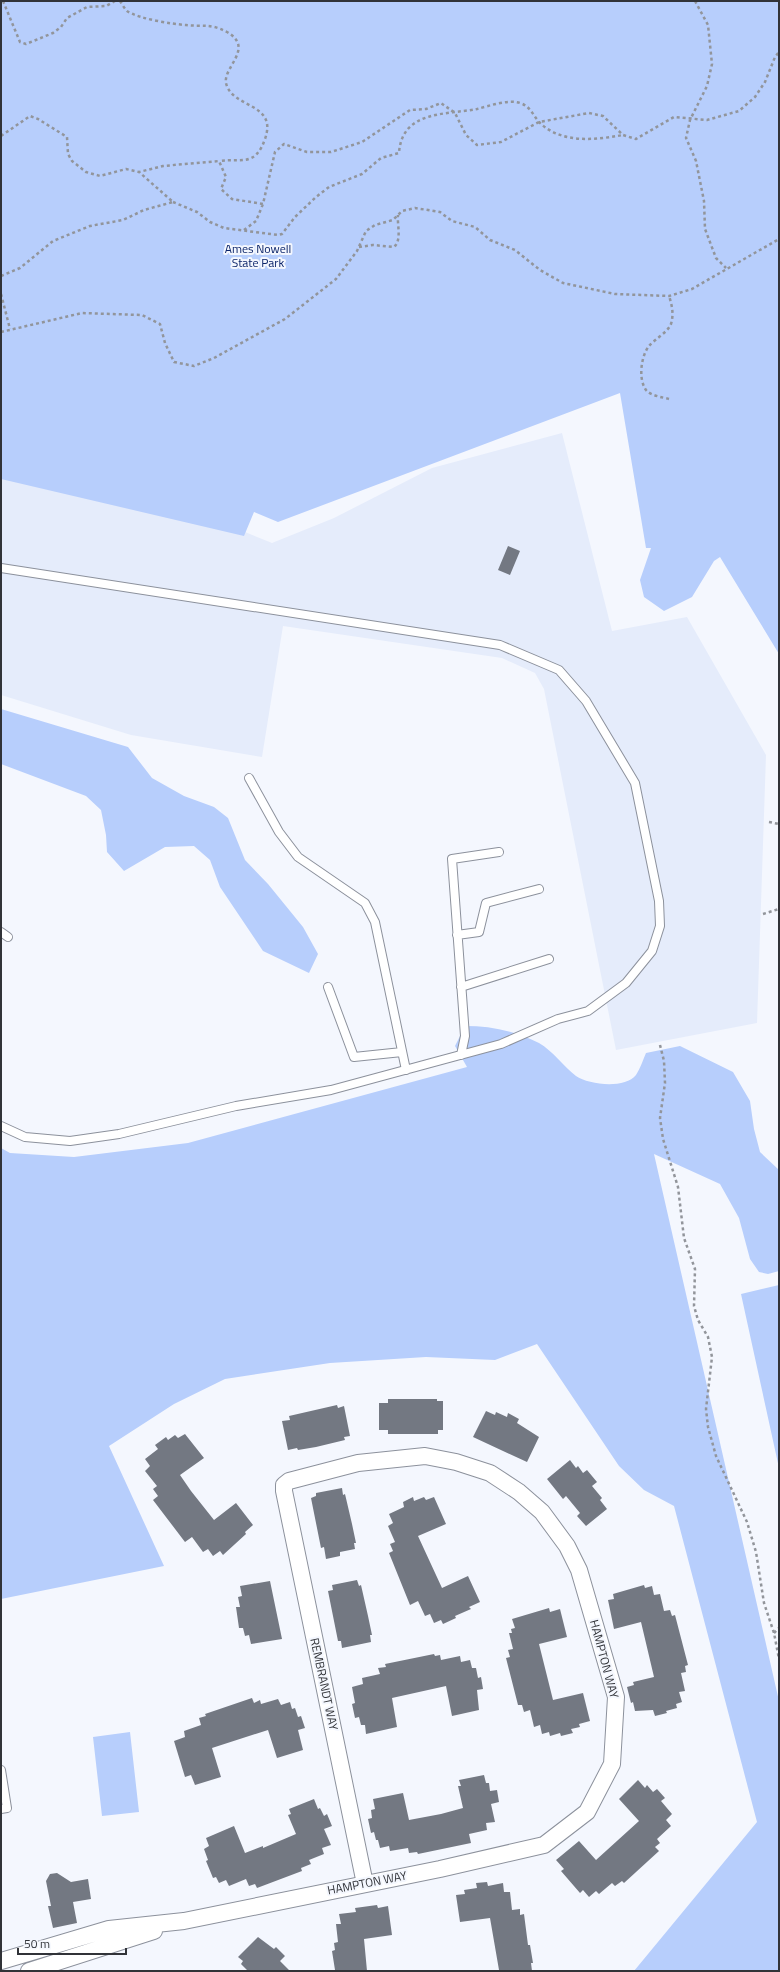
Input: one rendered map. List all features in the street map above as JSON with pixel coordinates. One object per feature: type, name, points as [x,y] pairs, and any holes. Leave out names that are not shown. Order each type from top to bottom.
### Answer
[{"type":"street","name":"HAMPTON WAY","points":[[1,1961],[109,1929],[184,1921],[440,1869],[544,1845],[586,1812],[612,1764],[616,1697],[579,1570],[567,1546],[542,1512],[519,1492],[490,1473],[456,1462],[425,1456],[358,1463],[290,1481],[284,1485]]},
{"type":"street","name":"REMBRANDT WAY","points":[[284,1485],[365,1884]]},
{"type":"street","name":"HAMPTON WAY","points":[[29,1971],[184,1921]]},
{"type":"lane","points":[[1,568],[500,645],[560,670],[586,701],[635,782],[659,901],[660,926],[652,952],[626,983],[588,1011],[558,1019],[501,1044],[331,1090],[236,1106],[119,1134],[70,1141],[25,1137],[1,1126]]},
{"type":"lane","points":[[249,778],[279,832],[298,857],[365,903],[375,922],[406,1070]]},
{"type":"lane","points":[[461,1055],[465,1036],[452,859],[499,852]]},
{"type":"lane","points":[[458,935],[479,932],[486,903],[539,890]]},
{"type":"lane","points":[[461,987],[549,959]]},
{"type":"lane","points":[[328,987],[354,1058],[402,1052]]},
{"type":"lane","points":[[1,1770],[7,1808],[1,1809]]},
{"type":"path","points":[[3,1],[20,42],[26,44],[53,33],[62,27],[67,18],[87,7],[106,6],[115,1]]},
{"type":"path","points":[[1,136],[30,116],[38,119],[67,137],[68,154],[72,161],[86,172],[100,176],[126,169],[139,172],[163,166],[230,160],[242,161],[253,159],[258,154],[265,140],[268,128],[265,117],[259,111],[231,93],[226,82],[228,71],[237,59],[239,47],[233,36],[216,27],[200,24],[187,25],[134,14],[126,10],[120,1]]},
{"type":"path","points":[[694,1],[708,25],[712,64],[707,86],[690,120],[686,138],[696,161],[704,201],[705,229],[716,258],[726,268]]},
{"type":"path","points":[[139,172],[173,202],[197,212],[210,222],[224,228],[278,235],[282,234],[295,217],[329,187],[362,174],[381,158],[399,154],[400,142],[404,134],[421,119],[441,112],[455,113],[508,103],[519,103],[529,108],[539,122],[554,133],[585,139],[623,135],[636,139],[674,117],[690,120],[707,120],[739,111],[755,97],[765,82],[775,57],[779,52]]},
{"type":"path","points":[[244,231],[256,221],[263,204],[275,152],[284,144],[307,152],[331,152],[362,142],[410,110],[426,109],[441,102],[455,113],[466,135],[477,145],[501,142],[539,122],[589,113],[603,116],[623,135]]},
{"type":"path","points":[[219,161],[226,177],[221,189],[232,199],[263,204]]},
{"type":"path","points":[[1,276],[20,268],[53,240],[90,226],[123,220],[144,210],[173,202]]},
{"type":"path","points":[[1,332],[82,313],[142,315],[160,324],[165,343],[174,362],[194,366],[214,358],[285,319],[336,279],[358,248],[366,231],[375,225],[392,220],[402,211],[415,208],[440,212],[452,221],[475,227],[490,240],[515,250],[540,270],[563,283],[615,294],[669,296],[692,289],[726,268],[779,239]]},
{"type":"path","points":[[358,248],[373,245],[394,248],[397,245],[399,236],[399,214]]},
{"type":"path","points":[[1,294],[10,329]]},
{"type":"path","points":[[669,296],[672,308],[670,325],[648,347],[643,357],[642,366],[642,382],[646,391],[656,396],[669,399]]},
{"type":"path","points":[[769,822],[779,824]]},
{"type":"path","points":[[763,914],[779,909]]},
{"type":"path","points":[[660,1045],[664,1061],[660,1118],[663,1139],[678,1187],[684,1238],[695,1269],[694,1306],[698,1320],[708,1337],[712,1357],[706,1409],[708,1427],[716,1456],[747,1522],[756,1552],[764,1603],[774,1633],[779,1659]]},
{"type":"path","points":[[774,1633],[779,1628]]},
{"type":"shaded area","points":[[1,432],[272,543],[334,518],[432,468],[562,433],[612,631],[687,617],[766,755],[757,1023],[616,1050],[544,689],[535,673],[502,658],[283,626],[262,757],[131,735],[1,695]]},
{"type":"green space","name":"Ames Nowell State Park","points":[[1,1],[779,1],[779,654],[720,557],[714,561],[692,597],[664,611],[644,597],[640,580],[651,548],[646,548],[620,393],[278,522],[254,512],[244,536],[1,479]]},
{"type":"green space","points":[[1,709],[128,747],[152,778],[184,796],[214,807],[228,818],[245,860],[268,884],[303,927],[318,954],[309,973],[263,951],[220,887],[210,860],[194,846],[165,847],[124,871],[107,852],[106,835],[101,810],[86,796],[1,764]]},
{"type":"green space","points":[[465,1026],[503,1030],[521,1035],[539,1043],[549,1050],[576,1076],[589,1082],[607,1084],[616,1084],[631,1079],[636,1075],[646,1053],[680,1046],[733,1072],[750,1101],[754,1129],[760,1152],[779,1170],[779,1271],[768,1274],[759,1272],[750,1259],[739,1218],[720,1184],[654,1154],[779,1701],[779,1971],[634,1971],[757,1822],[674,1506],[644,1490],[619,1466],[537,1344],[495,1360],[426,1357],[330,1363],[225,1379],[174,1404],[109,1446],[164,1566],[1,1599],[1,1148],[10,1153],[74,1157],[188,1143],[467,1067],[455,1046]]},
{"type":"green space","points":[[779,1285],[779,1468],[741,1294]]},
{"type":"green space","points":[[130,1732],[139,1812],[102,1816],[93,1737]]},
{"type":"building","points":[[508,546],[520,551],[510,575],[498,570]]},
{"type":"building","points":[[388,1399],[437,1399],[437,1401],[443,1401],[443,1430],[438,1430],[438,1434],[388,1434],[388,1430],[379,1430],[379,1403],[388,1403]]},
{"type":"building","points":[[337,1405],[338,1408],[344,1406],[350,1436],[344,1437],[345,1440],[316,1447],[288,1450],[282,1421],[290,1420],[289,1416]]},
{"type":"building","points":[[486,1411],[495,1415],[496,1412],[507,1417],[508,1413],[519,1419],[517,1423],[539,1437],[527,1462],[473,1437]]},
{"type":"building","points":[[185,1434],[204,1458],[180,1475],[191,1491],[214,1520],[236,1503],[253,1525],[245,1532],[246,1534],[223,1555],[220,1551],[213,1556],[208,1549],[203,1552],[192,1537],[185,1542],[153,1500],[158,1496],[153,1489],[157,1486],[145,1471],[150,1466],[145,1459],[158,1449],[155,1445],[166,1437],[168,1440],[175,1435],[178,1438]]},
{"type":"building","points":[[570,1460],[576,1468],[578,1466],[583,1473],[587,1470],[597,1482],[592,1486],[602,1498],[600,1500],[607,1509],[586,1526],[577,1516],[580,1513],[566,1496],[563,1499],[547,1479]]},
{"type":"building","points":[[342,1488],[343,1495],[345,1494],[352,1524],[356,1543],[354,1543],[355,1549],[340,1552],[340,1556],[326,1559],[324,1547],[321,1548],[311,1498],[316,1496],[316,1493]]},
{"type":"building","points":[[413,1497],[414,1501],[424,1497],[426,1500],[434,1497],[446,1524],[418,1536],[442,1588],[468,1576],[480,1602],[469,1607],[471,1609],[455,1616],[456,1618],[443,1624],[441,1620],[434,1623],[430,1614],[425,1616],[418,1601],[410,1605],[389,1553],[393,1551],[390,1544],[395,1542],[388,1526],[393,1523],[389,1514],[404,1507],[403,1502]]},
{"type":"building","points":[[357,1580],[359,1586],[361,1585],[368,1616],[372,1635],[370,1635],[371,1642],[342,1648],[341,1641],[338,1641],[328,1591],[333,1590],[332,1585]]},
{"type":"building","points":[[270,1581],[282,1639],[251,1644],[249,1635],[245,1636],[243,1628],[239,1628],[236,1607],[240,1607],[238,1597],[242,1596],[240,1586]]},
{"type":"building","points":[[644,1585],[645,1588],[652,1586],[654,1595],[660,1594],[664,1611],[670,1610],[672,1616],[675,1615],[688,1665],[685,1666],[686,1672],[681,1673],[685,1691],[679,1692],[682,1702],[676,1704],[677,1708],[666,1711],[667,1713],[655,1716],[653,1710],[635,1711],[633,1702],[631,1703],[627,1687],[634,1685],[633,1682],[654,1677],[641,1622],[614,1629],[608,1600],[614,1599],[613,1594]]},
{"type":"building","points":[[549,1608],[550,1612],[560,1609],[567,1637],[539,1644],[553,1700],[583,1693],[590,1721],[579,1724],[580,1727],[571,1729],[573,1733],[561,1736],[560,1733],[550,1736],[549,1732],[542,1734],[540,1725],[534,1727],[530,1710],[524,1712],[522,1705],[518,1705],[506,1658],[510,1657],[508,1650],[513,1649],[509,1633],[512,1633],[511,1629],[515,1628],[512,1619]]},
{"type":"building","points":[[434,1654],[435,1656],[440,1655],[441,1660],[460,1656],[461,1662],[470,1660],[472,1668],[476,1668],[478,1678],[481,1677],[483,1689],[477,1690],[479,1710],[452,1716],[446,1686],[392,1698],[397,1727],[366,1734],[365,1725],[361,1725],[359,1717],[355,1718],[352,1704],[355,1703],[352,1687],[363,1684],[362,1678],[380,1674],[378,1668],[386,1667],[385,1664]]},
{"type":"building","points":[[252,1698],[254,1703],[260,1700],[261,1704],[278,1699],[281,1705],[290,1702],[292,1709],[295,1708],[298,1717],[301,1716],[305,1728],[298,1730],[303,1750],[277,1758],[268,1730],[212,1748],[221,1777],[195,1785],[191,1775],[185,1777],[174,1741],[185,1737],[184,1731],[201,1725],[199,1718],[206,1716],[205,1714]]},
{"type":"building","points":[[484,1775],[486,1783],[489,1783],[490,1791],[497,1790],[499,1802],[491,1804],[495,1822],[486,1823],[487,1830],[469,1834],[471,1843],[418,1854],[417,1852],[409,1853],[408,1848],[390,1851],[389,1846],[380,1848],[374,1832],[371,1833],[368,1819],[372,1818],[371,1810],[375,1809],[373,1799],[403,1793],[409,1820],[441,1814],[463,1808],[458,1786],[461,1786],[459,1780]]},
{"type":"building","points":[[638,1780],[645,1788],[647,1785],[653,1792],[657,1789],[665,1798],[661,1801],[672,1814],[666,1820],[671,1826],[657,1839],[660,1843],[655,1847],[659,1851],[624,1883],[622,1881],[615,1886],[612,1883],[599,1894],[596,1891],[589,1897],[583,1890],[580,1893],[561,1871],[564,1869],[556,1860],[579,1841],[596,1860],[639,1821],[619,1799]]},
{"type":"building","points":[[314,1799],[318,1809],[320,1808],[324,1816],[327,1814],[332,1826],[324,1829],[331,1845],[322,1848],[324,1854],[309,1860],[311,1864],[301,1868],[302,1871],[257,1888],[255,1884],[249,1886],[246,1879],[229,1886],[226,1880],[219,1883],[216,1877],[213,1878],[206,1861],[208,1860],[204,1849],[209,1846],[206,1838],[234,1826],[245,1853],[263,1846],[263,1848],[296,1834],[288,1815],[291,1814],[289,1809]]},
{"type":"building","points":[[57,1873],[71,1882],[88,1879],[91,1899],[73,1902],[77,1923],[53,1928],[48,1906],[51,1906],[46,1881],[50,1874]]},
{"type":"building","points":[[487,1882],[488,1886],[503,1883],[504,1892],[510,1892],[512,1910],[520,1909],[520,1915],[524,1914],[528,1945],[530,1945],[533,1963],[531,1963],[532,1971],[499,1970],[490,1918],[460,1922],[456,1895],[465,1894],[464,1890],[477,1888],[476,1883]]},
{"type":"building","points":[[377,1905],[378,1908],[388,1906],[392,1935],[364,1939],[367,1971],[335,1970],[332,1951],[335,1950],[334,1943],[338,1942],[336,1924],[341,1924],[339,1914],[356,1912],[355,1908]]},
{"type":"building","points":[[258,1937],[274,1949],[276,1947],[285,1956],[280,1961],[290,1971],[248,1971],[241,1964],[243,1961],[238,1957]]}]
